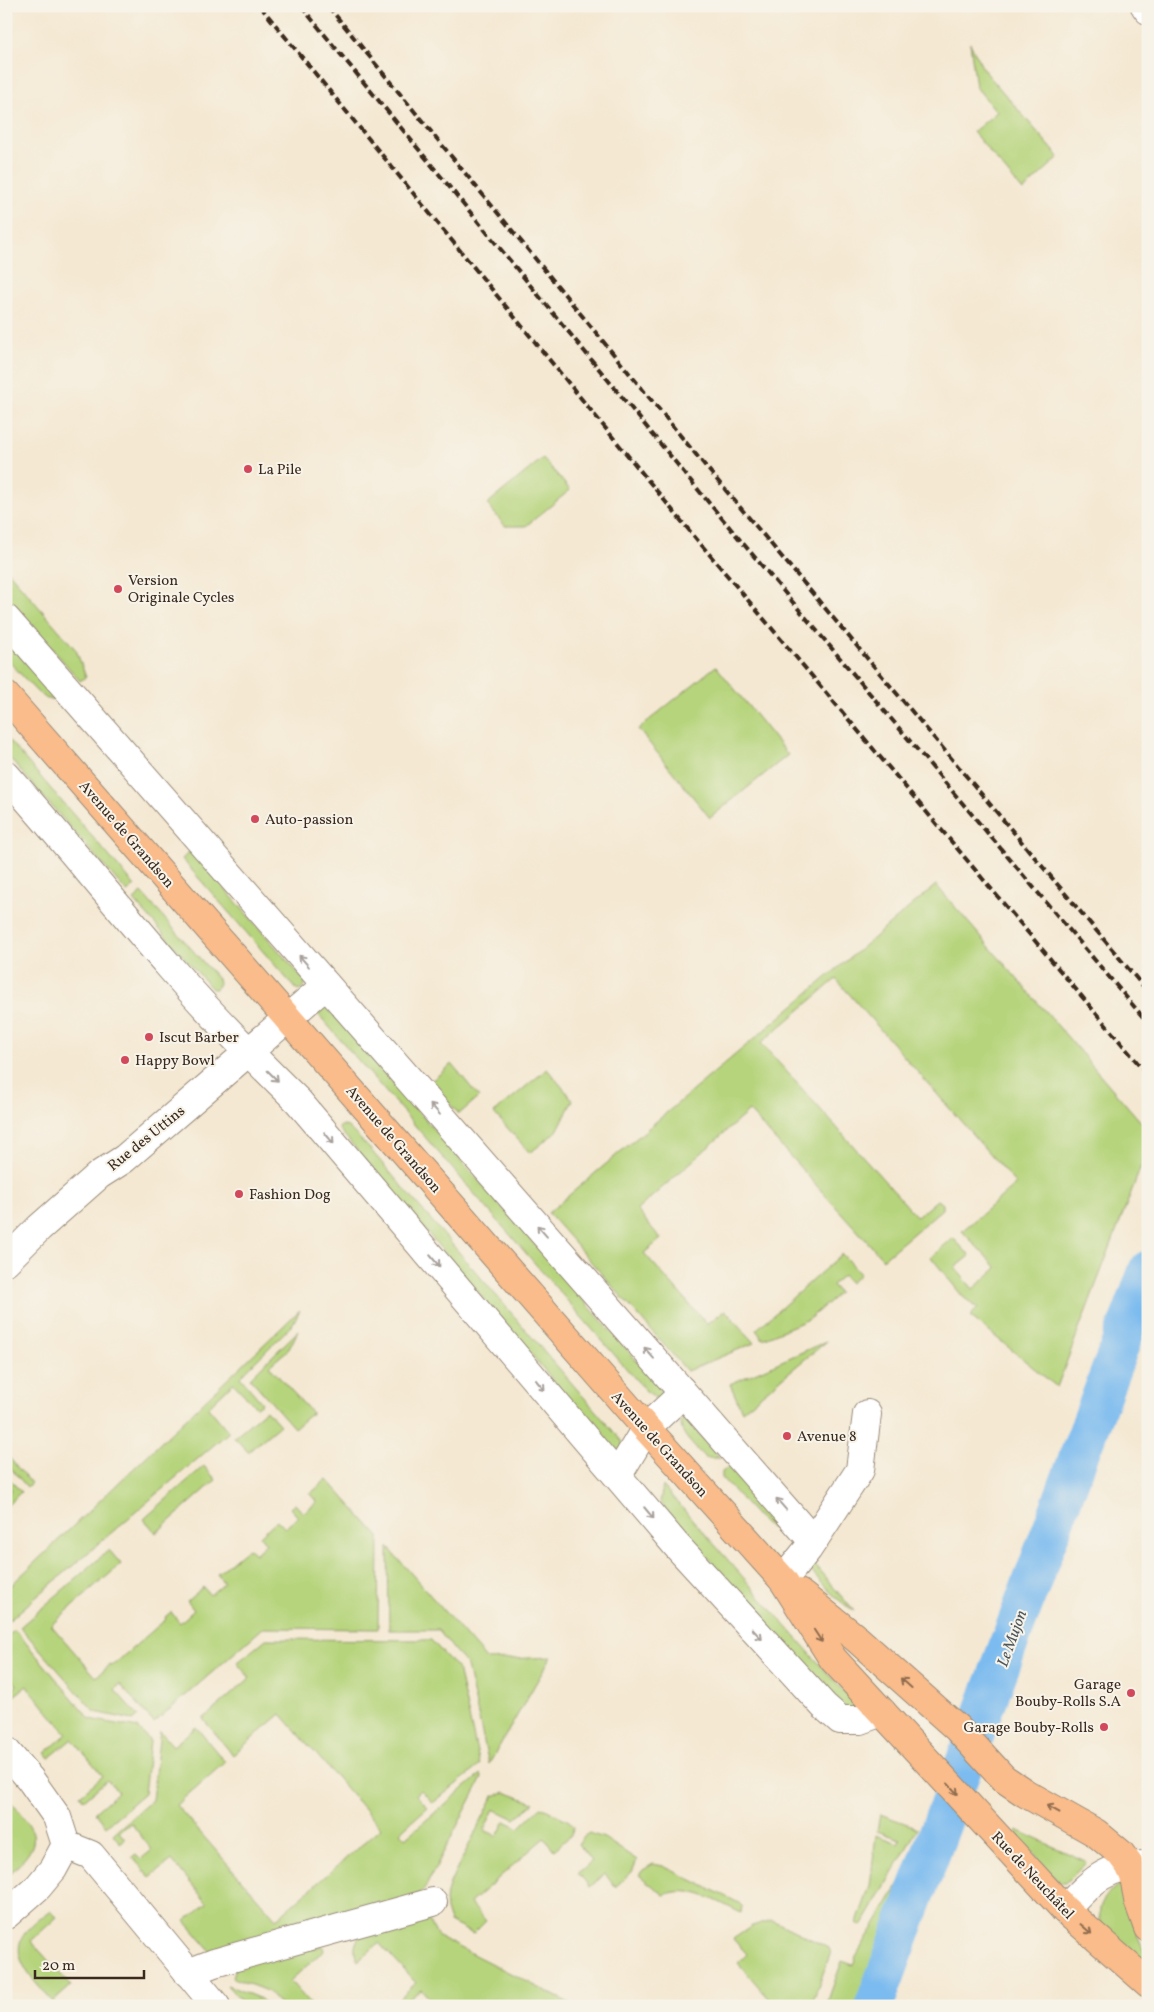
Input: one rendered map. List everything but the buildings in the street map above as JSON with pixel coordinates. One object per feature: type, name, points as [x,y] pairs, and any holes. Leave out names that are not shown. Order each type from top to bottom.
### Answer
[{"type":"main road","name":"Avenue de Grandson","points":[[6,696],[646,1428],[783,1580],[857,1639],[957,1728],[1003,1778],[1025,1793],[1096,1833],[1120,1853],[1142,1860]]},
{"type":"main road","name":"Avenue de Grandson","points":[[783,1580],[833,1659],[925,1760]]},
{"type":"main road","name":"Rue de Neuchâtel","points":[[925,1760],[1065,1910],[1148,1983]]},
{"type":"main road","points":[[1142,1860],[1148,1928]]},
{"type":"street","points":[[1145,6],[1148,10]]},
{"type":"street","points":[[6,620],[813,1541]]},
{"type":"street","points":[[6,775],[65,842],[169,967],[248,1052],[298,1101],[676,1545],[824,1706],[840,1720],[860,1720],[882,1712]]},
{"type":"street","name":"Rue des Uttins","points":[[6,1261],[39,1228],[99,1174],[124,1159],[326,985]]},
{"type":"street","points":[[618,1475],[646,1428],[676,1400],[681,1390]]},
{"type":"street","points":[[783,1580],[813,1541],[860,1470],[867,1414]]},
{"type":"street","points":[[6,1751],[30,1779],[57,1817],[66,1844],[53,1869],[38,1887],[6,1915]]},
{"type":"street","points":[[66,1844],[91,1855],[216,2006]]},
{"type":"street","points":[[1065,1910],[1083,1890],[1104,1873],[1142,1860]]},
{"type":"street","points":[[188,1973],[214,1963],[433,1902]]},
{"type":"green space","points":[[970,43],[983,69],[1059,157],[1023,191],[973,132],[997,112],[976,87]]},
{"type":"green space","points":[[543,458],[570,490],[526,526],[505,526],[487,504]]},
{"type":"green space","points":[[6,569],[76,650],[86,677],[80,681],[6,595]]},
{"type":"green space","points":[[6,638],[60,699],[47,699],[36,691],[6,658]]},
{"type":"green space","points":[[716,666],[788,755],[710,818],[638,729]]},
{"type":"green space","points":[[6,737],[135,886],[127,892],[6,754]]},
{"type":"green space","points":[[191,850],[305,981],[305,985],[300,990],[295,988],[182,859]]},
{"type":"green space","points":[[936,885],[1148,1130],[1148,1148],[1057,1387],[970,1316],[978,1308],[963,1297],[931,1257],[953,1238],[970,1256],[955,1268],[973,1289],[997,1268],[962,1231],[1016,1184],[836,979],[761,1043],[917,1217],[937,1200],[942,1204],[942,1209],[883,1259],[749,1111],[637,1210],[661,1239],[644,1253],[707,1324],[725,1310],[754,1343],[687,1371],[548,1213]]},
{"type":"green space","points":[[142,893],[218,979],[219,983],[216,989],[212,989],[134,900]]},
{"type":"green space","points":[[324,1004],[664,1392],[659,1400],[645,1390],[318,1014],[317,1009]]},
{"type":"green space","points":[[452,1064],[479,1097],[459,1114],[430,1082]]},
{"type":"green space","points":[[547,1069],[573,1100],[557,1131],[530,1153],[494,1113]]},
{"type":"green space","points":[[341,1125],[348,1127],[369,1148],[613,1431],[622,1442],[623,1449],[616,1450],[610,1447],[339,1129]]},
{"type":"green space","points":[[842,1254],[860,1274],[850,1283],[843,1275],[832,1285],[839,1293],[809,1319],[763,1339],[756,1330]]},
{"type":"green space","points":[[300,1310],[292,1325],[240,1377],[262,1403],[256,1407],[233,1383],[208,1407],[229,1432],[6,1623],[6,1590]]},
{"type":"green space","points":[[298,1331],[289,1349],[269,1366],[312,1413],[294,1428],[250,1378]]},
{"type":"green space","points":[[827,1341],[742,1411],[730,1384]]},
{"type":"green space","points":[[266,1410],[280,1425],[248,1452],[234,1437]]},
{"type":"green space","points":[[683,1415],[720,1458],[705,1458],[691,1443],[681,1427]]},
{"type":"green space","points":[[6,1454],[31,1483],[27,1487],[6,1463]]},
{"type":"green space","points":[[204,1466],[216,1480],[156,1533],[144,1519]]},
{"type":"green space","points":[[727,1468],[731,1469],[772,1515],[777,1521],[777,1526],[772,1528],[764,1524],[722,1478],[722,1472]]},
{"type":"green space","points":[[6,1475],[21,1492],[6,1507],[6,1495],[12,1490],[6,1482]]},
{"type":"green space","points":[[327,1479],[379,1537],[378,1629],[263,1628],[154,1723],[120,1684],[115,1690],[138,1716],[133,1720],[95,1712],[20,1627],[109,1550],[121,1564],[51,1625],[96,1677],[110,1665],[112,1666],[166,1619],[165,1617],[171,1612],[180,1623],[194,1610],[187,1601],[203,1587],[210,1595],[224,1583],[217,1574],[248,1548],[255,1554],[266,1544],[260,1536],[277,1520],[285,1528],[298,1517],[290,1508],[295,1504],[303,1513],[317,1502],[310,1494]]},
{"type":"green space","points":[[663,1486],[858,1708],[850,1710],[830,1699],[660,1502]]},
{"type":"green space","points":[[388,1547],[487,1660],[551,1657],[489,1764],[467,1666],[438,1630],[389,1630]]},
{"type":"green space","points":[[812,1562],[854,1611],[836,1597],[810,1569]]},
{"type":"green space","points":[[15,1630],[90,1719],[138,1728],[150,1741],[144,1794],[106,1826],[95,1812],[118,1792],[107,1780],[84,1800],[80,1795],[103,1776],[72,1739],[49,1758],[45,1753],[67,1734],[27,1686],[6,1702],[6,1694],[17,1685],[6,1673],[6,1637]]},
{"type":"green space","points":[[266,1639],[431,1640],[458,1669],[480,1765],[433,1803],[421,1790],[416,1795],[428,1807],[400,1832],[405,1838],[481,1774],[482,1778],[424,1890],[410,1899],[215,1956],[185,1921],[207,1903],[172,1860],[150,1877],[132,1857],[136,1854],[141,1859],[152,1850],[131,1823],[119,1832],[125,1839],[120,1843],[113,1834],[152,1800],[160,1731],[173,1746],[196,1727],[225,1762],[176,1805],[276,1919],[381,1828],[281,1714],[233,1755],[203,1719],[250,1678],[237,1663]]},
{"type":"green space","points":[[505,1792],[534,1803],[515,1819],[494,1809],[484,1830],[497,1836],[505,1821],[519,1828],[541,1807],[569,1821],[574,1827],[570,1836],[554,1850],[544,1838],[470,1903],[486,1921],[473,1934],[450,1922],[445,1900],[450,1883],[491,1801],[494,1796]]},
{"type":"green space","points":[[6,1796],[25,1819],[33,1837],[28,1854],[6,1877]]},
{"type":"green space","points":[[880,1814],[918,1828],[862,1926],[857,1923],[870,1886],[876,1835],[898,1843],[900,1839],[877,1831]]},
{"type":"green space","points":[[1017,1830],[1086,1863],[1066,1883],[1060,1883],[1016,1833]]},
{"type":"green space","points":[[589,1833],[604,1838],[637,1860],[632,1872],[615,1887],[605,1874],[590,1887],[578,1873],[592,1861],[578,1844]]},
{"type":"green space","points":[[928,1836],[935,1839],[873,2006],[826,2006],[842,1961],[853,1965],[856,1956]]},
{"type":"green space","points":[[653,1864],[663,1866],[739,1903],[742,1906],[741,1913],[694,1893],[674,1892],[664,1895],[639,1875]]},
{"type":"green space","points":[[1122,1884],[1139,1940],[1148,1960],[1148,1975],[1103,1928],[1100,1921],[1102,1902]]},
{"type":"green space","points":[[50,1911],[57,1917],[31,1941],[71,1986],[53,2002],[26,1970],[19,1951],[21,1941],[26,1932]]},
{"type":"green space","points":[[422,1918],[430,1922],[437,1936],[575,2006],[436,2006],[421,1989],[402,2006],[399,2006],[395,2002],[416,1983],[379,1943],[358,1961],[355,1954],[357,1940],[361,1934]]},
{"type":"green space","points":[[772,1920],[829,1948],[831,1952],[811,2006],[771,2006],[773,2003],[738,1963],[747,1954],[733,1939],[752,1926]]},
{"type":"green space","points":[[323,1946],[324,1950],[290,1981],[312,2006],[281,2006],[267,1991],[233,1978],[237,1962]]},
{"type":"green space","points":[[227,1985],[261,1999],[267,2006],[245,2006]]},
{"type":"waterway","name":"Le Mujon","points":[[874,2006],[1148,1270]]},
{"type":"railway","points":[[260,6],[683,523],[1148,1075]]},
{"type":"railway","points":[[301,6],[709,503],[1148,1023]]},
{"type":"railway","points":[[328,6],[707,468],[1148,992]]},
{"type":"place","name":"La Pile","points":[[248,469]]},
{"type":"place","name":"Version Originale Cycles","points":[[118,589]]},
{"type":"place","name":"Auto-passion","points":[[255,819]]},
{"type":"place","name":"Iscut Barber","points":[[149,1037]]},
{"type":"place","name":"Happy Bowl","points":[[125,1060]]},
{"type":"place","name":"Fashion Dog","points":[[239,1194]]},
{"type":"place","name":"Avenue 8","points":[[787,1436]]},
{"type":"place","name":"Garage Bouby-Rolls S.A","points":[[1131,1693]]},
{"type":"place","name":"Garage Bouby-Rolls","points":[[1104,1727]]}]
